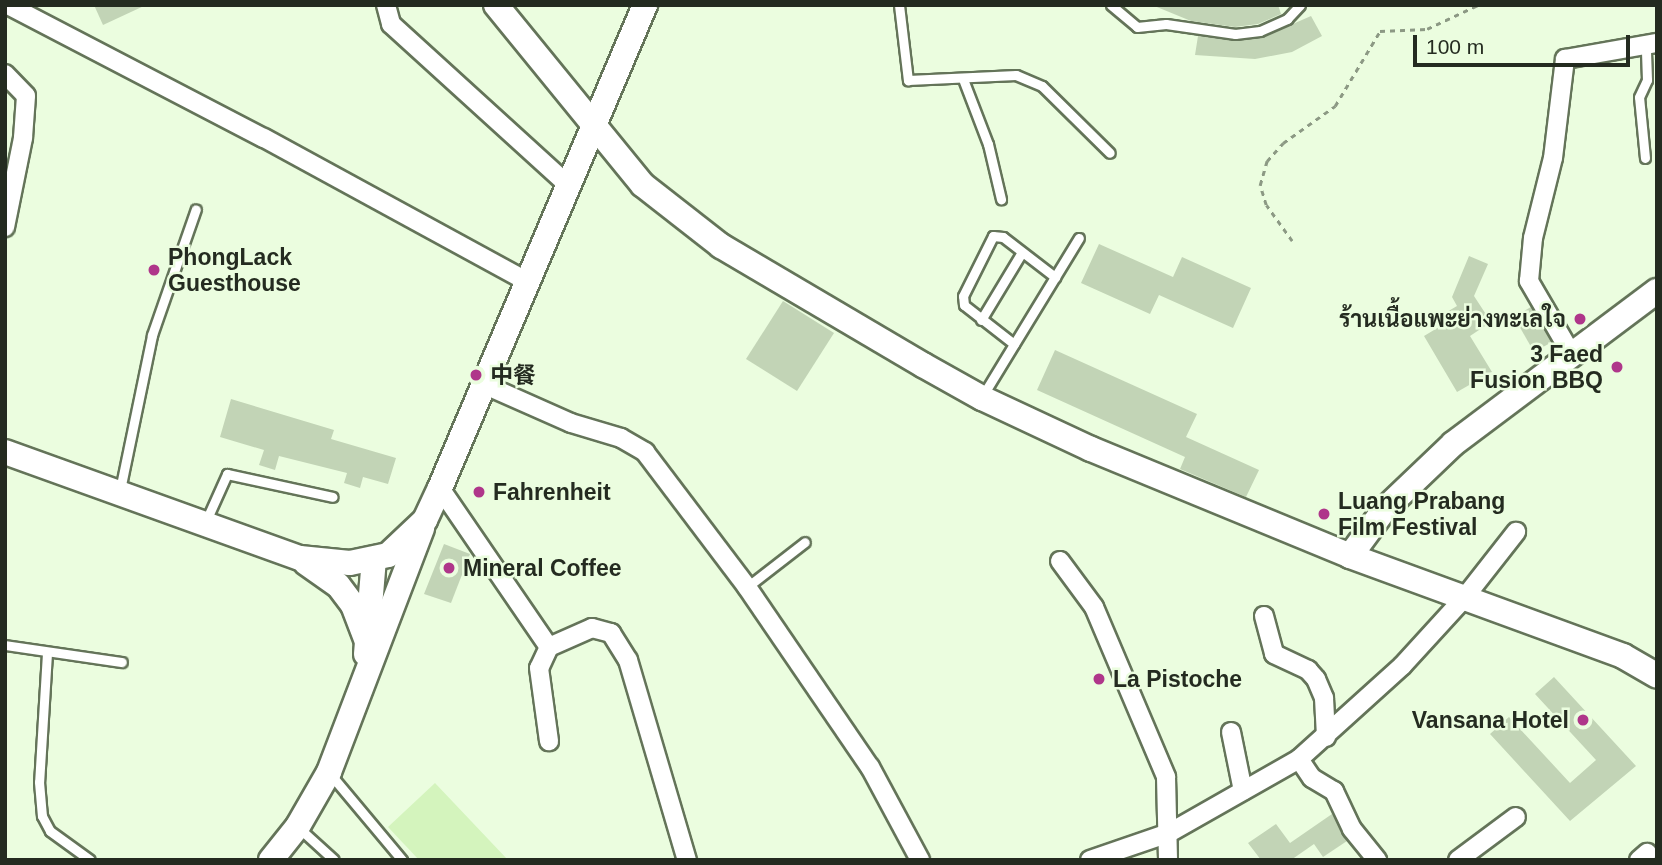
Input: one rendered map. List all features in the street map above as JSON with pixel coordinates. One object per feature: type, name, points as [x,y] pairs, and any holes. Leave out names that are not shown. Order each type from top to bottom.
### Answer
[{"type":"street","points":[[8,5],[264,138],[528,282]]},
{"type":"street","points":[[386,5],[391,24],[569,186]]},
{"type":"street","points":[[496,5],[643,185],[721,246],[982,398],[1350,556],[1623,656],[1657,676]]},
{"type":"street","points":[[271,860],[298,826],[328,772],[361,693],[425,520],[645,5]]},
{"type":"street","points":[[1572,355],[1529,281],[1533,238],[1553,158],[1565,59],[1651,44]]},
{"type":"street","points":[[5,74],[26,96],[23,138],[5,227]]},
{"type":"street","points":[[1350,556],[1384,510],[1453,444],[1657,291]]},
{"type":"street","points":[[483,384],[571,423],[621,438],[645,452],[747,587],[870,767],[920,860]]},
{"type":"street","points":[[5,452],[300,558],[333,564],[381,557],[425,520]]},
{"type":"street","points":[[440,488],[549,648]]},
{"type":"street","points":[[1090,860],[1169,833],[1299,759],[1402,666],[1465,597],[1516,533]]},
{"type":"street","points":[[361,693],[381,557]]},
{"type":"street","points":[[361,693],[385,601],[381,557]]},
{"type":"street","points":[[300,558],[338,585],[353,605],[368,643]]},
{"type":"street","points":[[1060,561],[1094,607],[1166,777],[1168,860]]},
{"type":"street","points":[[1264,616],[1274,654],[1308,670],[1316,679],[1324,698],[1326,737]]},
{"type":"street","points":[[549,741],[540,668],[549,648],[592,628],[611,633],[628,660],[687,860]]},
{"type":"street","points":[[1231,732],[1243,791]]},
{"type":"street","points":[[1299,759],[1312,778],[1334,791],[1352,829],[1377,860]]},
{"type":"street","points":[[1458,860],[1516,817]]},
{"type":"lane","points":[[900,5],[908,80],[1016,75],[1042,86],[1110,153]]},
{"type":"lane","points":[[1111,5],[1137,27],[1166,24],[1235,34],[1260,31],[1287,19],[1300,5]]},
{"type":"lane","points":[[1645,158],[1639,97],[1647,80],[1651,44]]},
{"type":"lane","points":[[963,79],[988,145],[1001,199]]},
{"type":"lane","points":[[120,493],[152,335],[196,209]]},
{"type":"lane","points":[[1014,344],[968,311],[963,296],[993,236],[1003,237],[1055,277]]},
{"type":"lane","points":[[982,398],[1079,238]]},
{"type":"lane","points":[[981,320],[1022,252]]},
{"type":"lane","points":[[205,524],[227,474],[333,497]]},
{"type":"lane","points":[[747,587],[805,542]]},
{"type":"lane","points":[[5,645],[122,662]]},
{"type":"lane","points":[[47,653],[38,782],[42,816],[50,831],[90,860]]},
{"type":"lane","points":[[328,772],[402,860]]},
{"type":"lane","points":[[298,826],[334,860]]},
{"type":"path","points":[[1292,241],[1266,205],[1261,185],[1267,161],[1335,106],[1380,31],[1388,27],[1427,29],[1478,5]]},
{"type":"green space","points":[[435,783],[508,860],[419,860],[388,827]]},
{"type":"building","points":[[94,5],[146,5],[103,25]]},
{"type":"building","points":[[1152,5],[1278,5],[1281,14],[1258,24],[1235,27],[1191,21]]},
{"type":"building","points":[[1311,16],[1322,36],[1292,52],[1255,59],[1195,55],[1198,36],[1234,41],[1261,38]]},
{"type":"building","points":[[1099,244],[1173,277],[1182,257],[1251,288],[1233,328],[1159,295],[1150,314],[1081,283]]},
{"type":"building","points":[[1469,256],[1488,264],[1474,296],[1491,322],[1470,336],[1492,372],[1457,392],[1424,336],[1444,324],[1440,316],[1457,306],[1452,297]]},
{"type":"building","points":[[783,301],[834,333],[797,391],[746,359]]},
{"type":"building","points":[[1531,307],[1552,342],[1534,352],[1514,317]]},
{"type":"building","points":[[1055,350],[1197,414],[1186,437],[1259,470],[1246,497],[1180,469],[1185,457],[1037,390]]},
{"type":"building","points":[[231,399],[334,430],[331,439],[396,458],[388,484],[363,477],[360,488],[344,483],[347,473],[279,456],[275,470],[259,465],[264,450],[220,437]]},
{"type":"building","points":[[444,544],[470,554],[451,603],[424,594]]},
{"type":"building","points":[[1554,677],[1636,766],[1570,821],[1490,734],[1509,717],[1570,783],[1596,760],[1535,694]]},
{"type":"building","points":[[1332,814],[1347,841],[1323,857],[1314,844],[1291,860],[1261,860],[1248,843],[1276,824],[1290,843]]},
{"type":"place","name":"PhongLack Guesthouse","points":[[154,270]]},
{"type":"place","name":"ร้านเนื้อแพะย่างทะเลใจ","points":[[1580,319]]},
{"type":"place","name":"3 Faed Fusion BBQ","points":[[1617,367]]},
{"type":"place","name":"中餐","points":[[476,375]]},
{"type":"place","name":"Fahrenheit","points":[[479,492]]},
{"type":"place","name":"Luang Prabang Film Festival","points":[[1324,514]]},
{"type":"place","name":"Mineral Coffee","points":[[449,568]]},
{"type":"place","name":"La Pistoche","points":[[1099,679]]},
{"type":"place","name":"Vansana Hotel","points":[[1583,720]]}]
